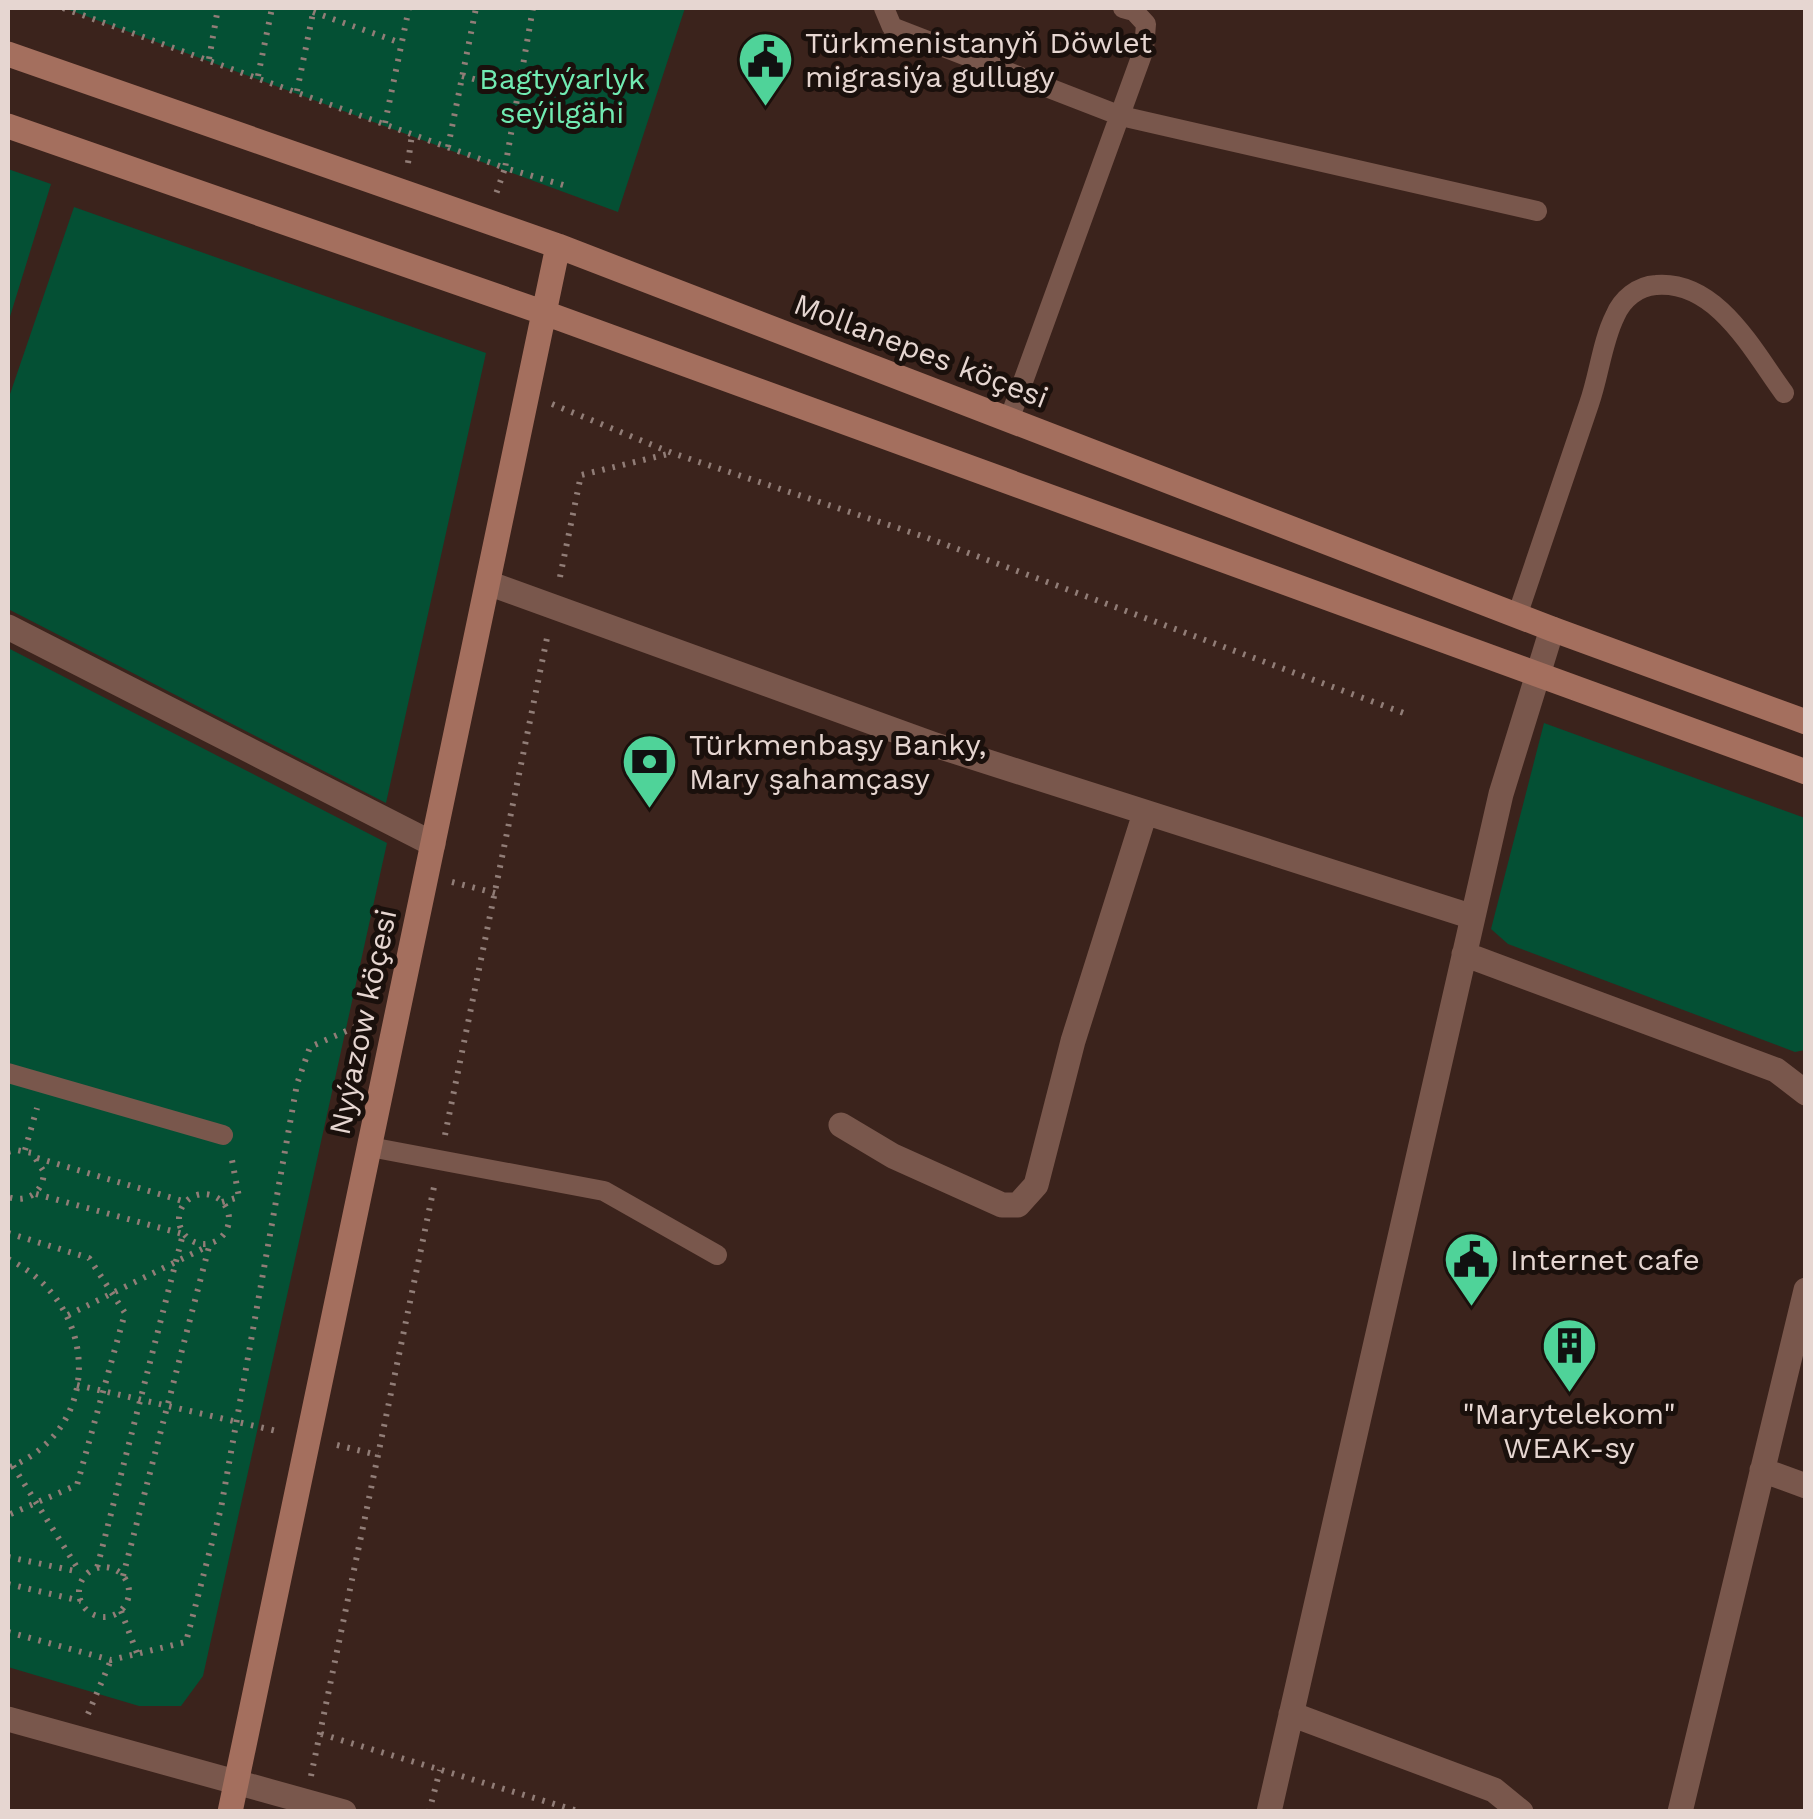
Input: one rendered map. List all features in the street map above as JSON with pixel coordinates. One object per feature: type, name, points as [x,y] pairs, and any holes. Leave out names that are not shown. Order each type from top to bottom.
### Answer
[{"type":"street","name":"Mollanepes köçesi","points":[[8,54],[558,246],[1552,629],[1806,722]]},
{"type":"street","points":[[8,126],[544,313],[1806,772]]},
{"type":"street","name":"Nyýazow köçesi","points":[[230,1812],[558,246]]},
{"type":"street","points":[[488,583],[935,745],[1473,917]]},
{"type":"street","points":[[8,627],[434,844]]},
{"type":"street","points":[[1269,1812],[1501,794],[1552,629]]},
{"type":"street","points":[[841,1125],[893,1156],[1002,1204],[1018,1204],[1036,1185],[1072,1042],[1145,813]]},
{"type":"street","points":[[1464,954],[1776,1070],[1806,1093]]},
{"type":"street","points":[[1680,1812],[1806,1290]]},
{"type":"street","points":[[1762,1470],[1806,1486]]},
{"type":"street","points":[[1291,1714],[1494,1790],[1522,1812]]},
{"type":"street","points":[[8,1719],[344,1812]]},
{"type":"street","points":[[237,1784],[276,1812]]},
{"type":"lane","points":[[884,8],[892,27],[1121,116],[1538,211]]},
{"type":"lane","points":[[1009,420],[1144,50],[1146,24],[1134,11],[1123,8]]},
{"type":"lane","points":[[1518,616],[1596,384],[1615,315],[1630,295],[1646,285],[1670,284],[1693,290],[1731,320],[1784,394]]},
{"type":"lane","points":[[8,1073],[223,1135]]},
{"type":"lane","points":[[370,1146],[604,1191],[717,1255]]},
{"type":"path","points":[[63,8],[505,168],[570,187]]},
{"type":"path","points":[[209,59],[218,8]]},
{"type":"path","points":[[258,76],[272,8]]},
{"type":"path","points":[[385,124],[409,8]]},
{"type":"path","points":[[448,147],[476,8]]},
{"type":"path","points":[[486,222],[505,168],[533,8]]},
{"type":"path","points":[[297,90],[313,10],[402,43]]},
{"type":"path","points":[[462,76],[516,90]]},
{"type":"path","points":[[528,394],[672,453],[925,537],[1409,715]]},
{"type":"path","points":[[304,1802],[581,475],[672,453]]},
{"type":"path","points":[[427,876],[495,893]]},
{"type":"path","points":[[8,1632],[111,1660],[186,1642],[221,1508],[298,1084],[310,1048],[399,1007]]},
{"type":"path","points":[[25,1150],[44,1083]]},
{"type":"path","points":[[222,1202],[240,1197],[236,1169],[223,1135]]},
{"type":"path","points":[[8,1152],[25,1150],[38,1158],[186,1202],[208,1194],[227,1209],[228,1226],[218,1240],[68,1315]]},
{"type":"path","points":[[8,1197],[21,1200],[41,1188],[44,1172],[38,1158]]},
{"type":"path","points":[[36,1194],[209,1244]]},
{"type":"path","points":[[97,1568],[178,1261],[184,1234],[179,1221],[186,1202]]},
{"type":"path","points":[[8,1233],[89,1258],[126,1313],[78,1485],[8,1515]]},
{"type":"path","points":[[123,1576],[209,1244]]},
{"type":"path","points":[[8,1259],[30,1270],[52,1290],[68,1315],[76,1338],[78,1386],[55,1433],[36,1452],[10,1467],[83,1574],[81,1601],[90,1614],[98,1617],[121,1611],[129,1598],[123,1576],[111,1568],[83,1574],[8,1557]]},
{"type":"path","points":[[78,1386],[379,1455]]},
{"type":"path","points":[[8,1584],[81,1601]]},
{"type":"path","points":[[121,1611],[137,1653]]},
{"type":"path","points":[[78,1739],[111,1660]]},
{"type":"path","points":[[321,1734],[581,1812]]},
{"type":"path","points":[[429,1812],[440,1770]]},
{"type":"green space","name":"Bagtyýarlyk seýilgähi","points":[[64,8],[685,8],[618,212]]},
{"type":"green space","points":[[8,169],[51,184],[8,323]]},
{"type":"green space","points":[[74,207],[486,353],[386,803],[8,609],[8,400]]},
{"type":"green space","points":[[8,648],[387,843],[203,1676],[181,1706],[139,1706],[8,1667]]},
{"type":"green space","points":[[1544,723],[1805,818],[1805,1050],[1795,1052],[1508,944],[1491,929]]},
{"type":"place","name":"Türkmenistanyň Döwlet migrasiýa gullugy","points":[[766,109]]},
{"type":"place","name":"Türkmenbaşy Banky, Mary şahamçasy","points":[[650,811]]},
{"type":"place","name":"Internet cafe","points":[[1471,1309]]},
{"type":"place","name":"\"Marytelekom\" WEAK-sy","points":[[1569,1395]]}]
